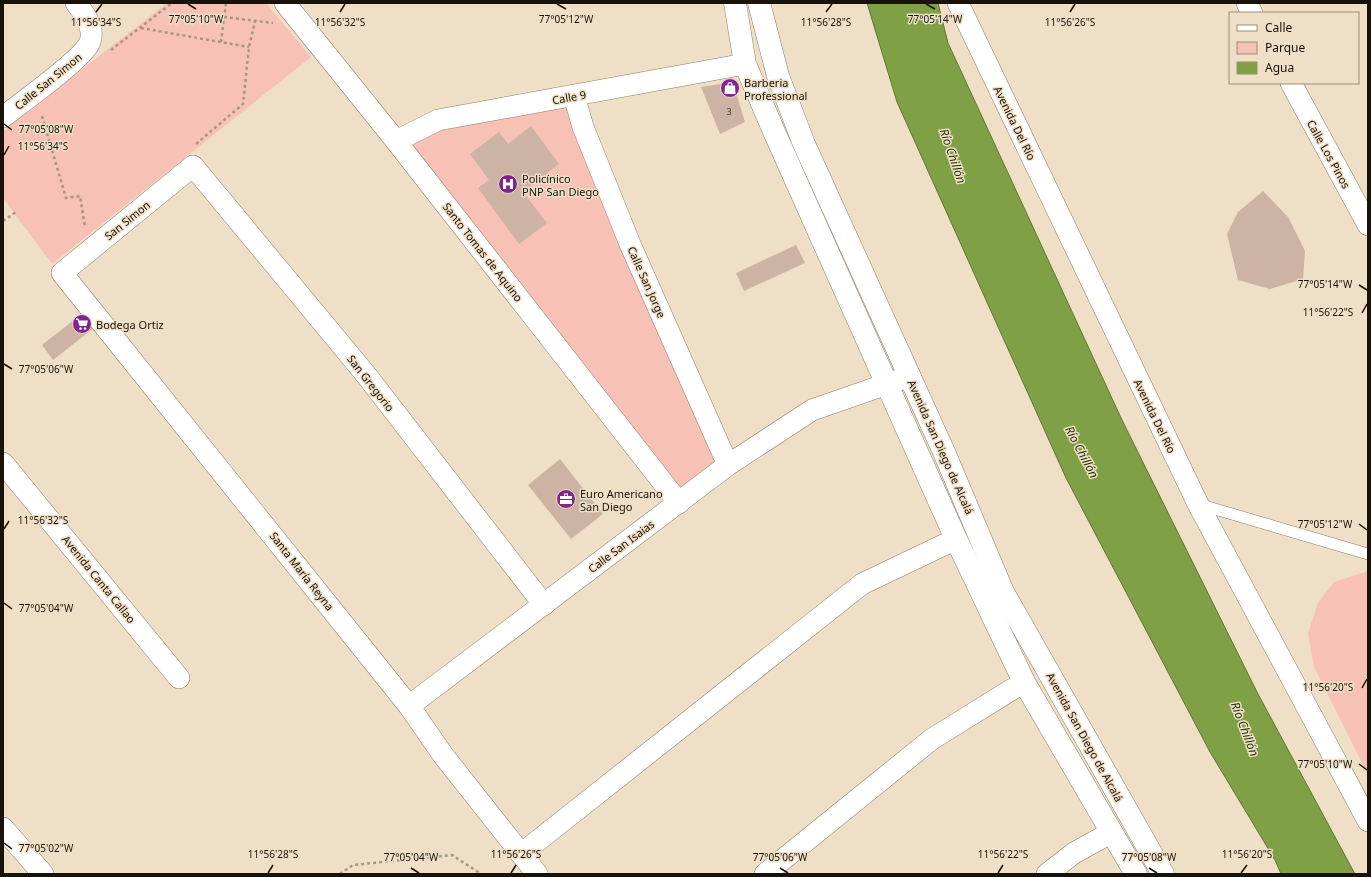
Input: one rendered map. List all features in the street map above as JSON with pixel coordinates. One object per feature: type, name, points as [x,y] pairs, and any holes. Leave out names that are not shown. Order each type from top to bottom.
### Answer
[{"type":"main road","name":"Avenida San Diego de Alcalá","points":[[735,3],[745,64],[956,539],[1024,682],[1136,874]]},
{"type":"main road","name":"Avenida San Diego de Alcalá","points":[[759,3],[778,76],[804,144],[944,452],[1003,592],[1163,874]]},
{"type":"street","name":"Calle San Simon","points":[[3,117],[80,56],[90,42],[90,27],[85,14],[76,3]]},
{"type":"street","name":"Santo Tomas de Aquino","points":[[284,3],[396,141],[679,503]]},
{"type":"street","name":"Avenida Del Río","points":[[958,3],[1198,504],[1368,821]]},
{"type":"street","points":[[1247,3],[1252,12]]},
{"type":"street","name":"Calle 9","points":[[396,141],[438,120],[745,64]]},
{"type":"street","name":"Calle Los Pinos","points":[[1292,84],[1368,225]]},
{"type":"street","name":"Calle San Jorge","points":[[574,96],[583,127],[630,244],[728,465]]},
{"type":"street","name":"San Simon","points":[[62,273],[193,166]]},
{"type":"street","name":"San Gregorio","points":[[193,166],[367,376],[544,605]]},
{"type":"street","name":"Santa María Reyna","points":[[62,273],[409,706],[443,755],[537,874]]},
{"type":"street","name":"Calle San Isaias","points":[[409,706],[728,465],[812,410],[886,383],[910,376]]},
{"type":"street","name":"Avenida Canta Callao","points":[[3,463],[179,678]]},
{"type":"street","points":[[521,854],[862,584],[956,539]]},
{"type":"street","points":[[765,874],[932,739],[1024,682]]},
{"type":"street","points":[[3,828],[44,874]]},
{"type":"street","points":[[1047,874],[1074,853],[1112,832]]},
{"type":"lane","points":[[1198,504],[1368,554]]},
{"type":"path","points":[[221,42],[226,3]]},
{"type":"path","points":[[224,17],[264,22]]},
{"type":"path","points":[[196,144],[243,104],[249,47],[255,21]]},
{"type":"path","points":[[140,28],[249,47]]},
{"type":"path","points":[[42,114],[66,198],[80,196],[88,251]]},
{"type":"path","points":[[3,221],[16,212]]},
{"type":"path","points":[[340,874],[353,865],[452,855],[481,874]]},
{"type":"green space","points":[[167,3],[266,3],[311,57],[52,264],[3,198],[3,131]]},
{"type":"green space","points":[[568,103],[721,462],[680,493],[407,143],[443,128]]},
{"type":"green space","points":[[1368,571],[1368,775],[1314,667],[1308,633],[1318,603],[1334,582]]},
{"type":"water","name":"Río Chillón","points":[[867,3],[938,3],[948,43],[1122,420],[1258,694],[1355,874],[1281,874],[1275,860],[1210,752],[1066,478],[897,102]]},
{"type":"building","points":[[727,83],[735,89],[745,122],[720,134],[701,87]]},
{"type":"building","name":"Policínico PNP San Diego","points":[[531,126],[559,164],[523,192],[547,223],[519,244],[478,188],[489,180],[470,154],[499,132],[508,144]]},
{"type":"building","points":[[1263,191],[1288,217],[1305,251],[1303,279],[1270,289],[1238,280],[1227,234],[1238,212]]},
{"type":"building","points":[[796,245],[805,263],[744,291],[736,273]]},
{"type":"building","points":[[84,312],[95,327],[53,360],[42,345]]},
{"type":"building","name":"Euro Americano San Diego","points":[[560,459],[603,514],[571,539],[528,485]]},
{"type":"place","name":"Barberia Professional","points":[[730,88]]},
{"type":"place","name":"Policínico PNP San Diego","points":[[508,184]]},
{"type":"place","name":"Bodega Ortiz","points":[[82,324]]},
{"type":"place","name":"Euro Americano San Diego","points":[[566,499]]}]
